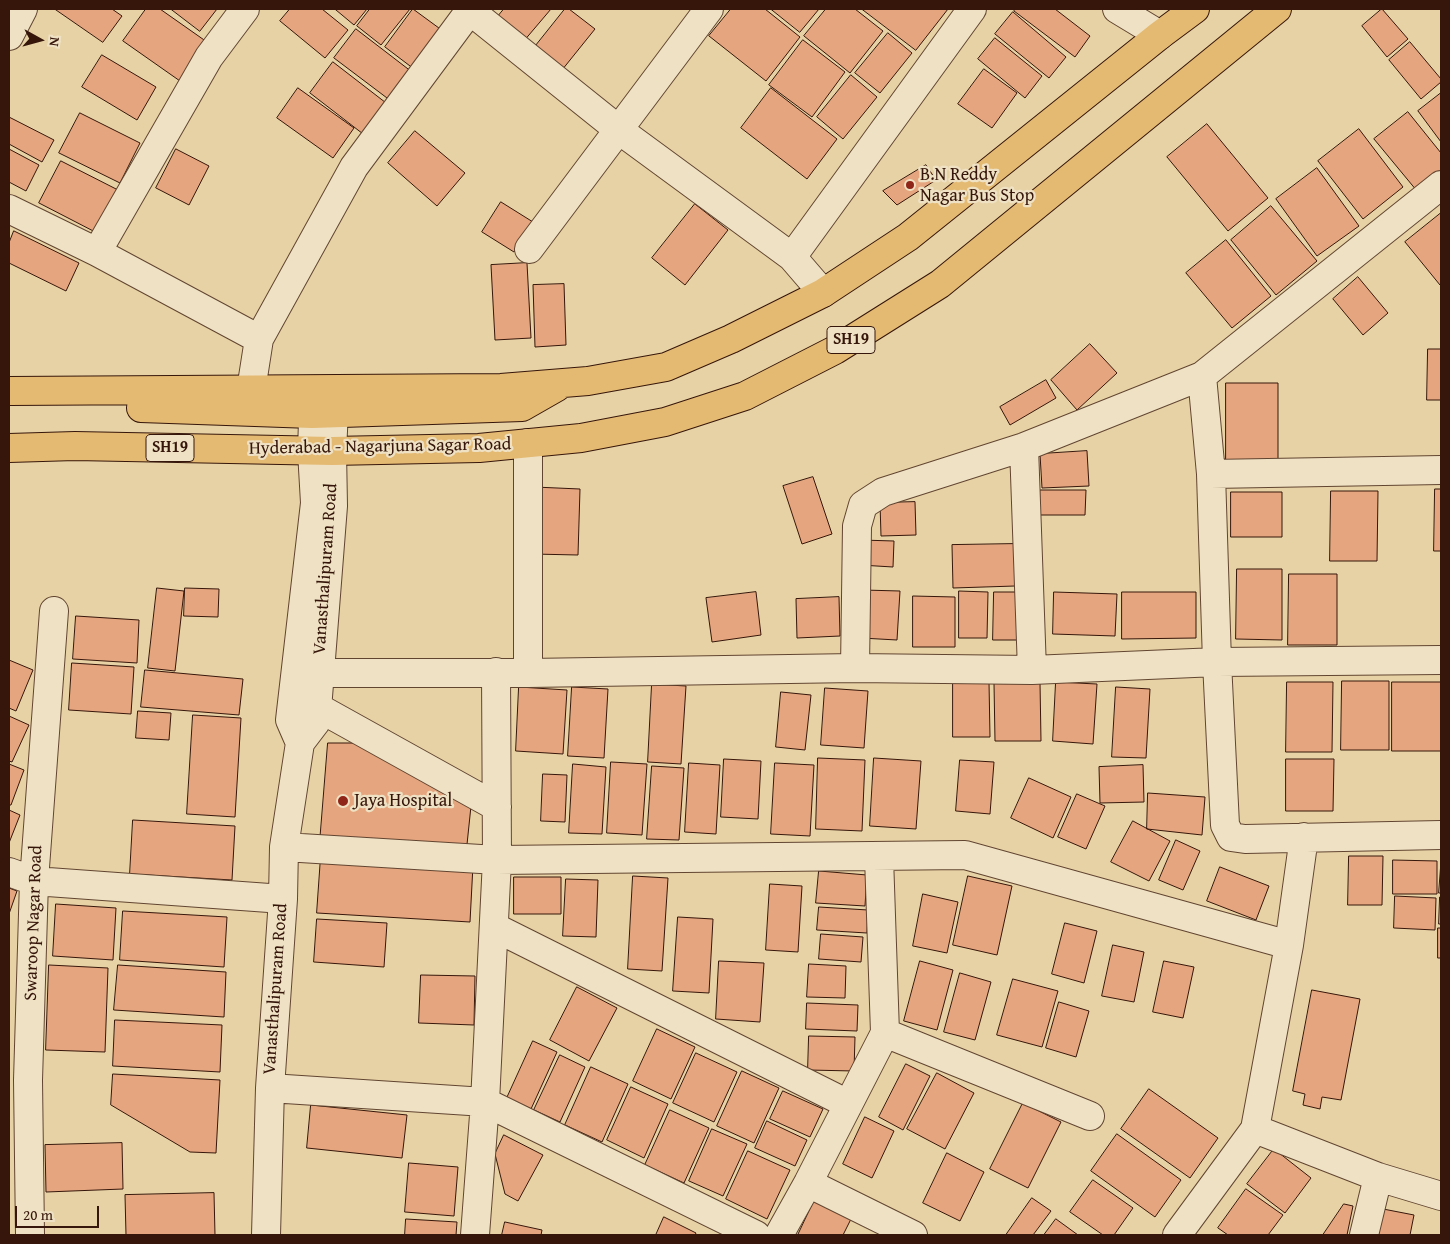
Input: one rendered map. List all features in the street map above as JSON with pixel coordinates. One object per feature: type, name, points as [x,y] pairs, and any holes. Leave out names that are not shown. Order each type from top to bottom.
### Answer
[{"type":"main road","points":[[59,391],[82,406],[324,401],[562,384],[666,367],[731,339],[823,293],[908,237],[1195,9]]},
{"type":"main road","name":"Hyderabad - Nagarjuna Sagar Road","points":[[9,448],[75,446],[322,451],[479,448],[581,438],[665,422],[745,396],[834,350],[940,284],[1277,9]]},
{"type":"main road","points":[[9,391],[251,390],[324,401]]},
{"type":"street","points":[[9,36],[23,9]]},
{"type":"street","points":[[97,252],[209,57],[245,9]]},
{"type":"street","points":[[251,390],[259,339],[354,167],[470,9],[619,130],[792,256],[823,293]]},
{"type":"street","points":[[529,249],[709,9]]},
{"type":"street","points":[[792,256],[972,9]]},
{"type":"street","points":[[1117,9],[1166,31]]},
{"type":"street","points":[[1150,9],[1166,31]]},
{"type":"street","points":[[855,668],[857,526],[864,505],[883,492],[1024,447],[1202,376],[1441,185]]},
{"type":"street","points":[[9,209],[97,252],[259,339]]},
{"type":"street","points":[[1202,376],[1210,474],[1225,824],[1231,836],[1245,839],[1441,835]]},
{"type":"street","name":"Vanasthalipuram Road","points":[[300,743],[290,720],[322,451],[324,401]]},
{"type":"street","points":[[528,443],[528,673]]},
{"type":"street","points":[[1024,447],[1032,670]]},
{"type":"street","name":"Vanasthalipuram Road","points":[[266,1235],[270,1088],[283,900],[284,847],[300,743],[316,722],[333,506],[322,451]]},
{"type":"street","points":[[1210,474],[1441,470]]},
{"type":"street","name":"Swaroop Nagar Road","points":[[30,1235],[18,1080],[54,612]]},
{"type":"street","points":[[319,673],[528,673],[855,668],[1032,670],[1217,662],[1441,660]]},
{"type":"street","points":[[475,1235],[485,1102],[497,860],[496,672]]},
{"type":"street","points":[[317,707],[497,807]]},
{"type":"street","points":[[1177,1235],[1255,1129],[1289,945],[1304,838]]},
{"type":"street","points":[[284,847],[497,860],[965,855],[1289,945]]},
{"type":"street","points":[[779,1235],[808,1183],[885,1032],[878,857]]},
{"type":"street","points":[[9,872],[34,881],[283,900]]},
{"type":"street","points":[[494,927],[848,1104]]},
{"type":"street","points":[[885,1032],[1090,1116]]},
{"type":"street","points":[[270,1088],[485,1102],[756,1235]]},
{"type":"street","points":[[1255,1129],[1378,1177],[1441,1196]]},
{"type":"street","points":[[1364,1235],[1378,1177]]},
{"type":"street","points":[[808,1183],[913,1235]]},
{"type":"building","points":[[55,9],[112,9],[122,16],[103,42]]},
{"type":"building","points":[[146,9],[160,9],[207,42],[180,81],[123,41]]},
{"type":"building","points":[[171,9],[217,9],[200,31]]},
{"type":"building","points":[[290,9],[322,9],[348,30],[325,58],[280,21]]},
{"type":"building","points":[[367,9],[354,25],[336,10]]},
{"type":"building","points":[[370,9],[410,9],[381,45],[357,26]]},
{"type":"building","points":[[413,9],[443,31],[414,69],[385,47]]},
{"type":"building","points":[[504,9],[551,9],[523,42],[495,20]]},
{"type":"building","points":[[565,9],[569,9],[595,29],[562,70],[534,48]]},
{"type":"building","points":[[731,9],[765,9],[800,37],[766,81],[709,36]]},
{"type":"building","points":[[771,9],[819,9],[800,32]]},
{"type":"building","points":[[826,9],[855,9],[883,31],[850,73],[804,36]]},
{"type":"building","points":[[862,9],[948,9],[916,50]]},
{"type":"building","points":[[1016,9],[1055,9],[1090,36],[1075,57],[1014,11]]},
{"type":"building","points":[[1382,9],[1408,39],[1387,57],[1362,26]]},
{"type":"building","points":[[1013,12],[1066,57],[1049,78],[995,34]]},
{"type":"building","points":[[356,29],[412,72],[391,101],[334,58]]},
{"type":"building","points":[[888,33],[912,53],[880,93],[855,73]]},
{"type":"building","points":[[995,38],[1042,76],[1025,98],[978,59]]},
{"type":"building","points":[[803,40],[845,72],[812,117],[769,85]]},
{"type":"building","points":[[1410,42],[1441,79],[1441,82],[1421,99],[1389,60]]},
{"type":"building","points":[[102,55],[156,87],[137,120],[82,87]]},
{"type":"building","points":[[333,62],[390,106],[367,137],[310,93]]},
{"type":"building","points":[[984,69],[1017,93],[992,128],[958,104]]},
{"type":"building","points":[[851,75],[877,97],[843,139],[817,117]]},
{"type":"building","points":[[298,88],[354,128],[333,158],[277,118]]},
{"type":"building","points":[[771,88],[837,139],[807,179],[741,128]]},
{"type":"building","points":[[1441,93],[1441,142],[1418,111]]},
{"type":"building","points":[[1408,112],[1441,153],[1441,171],[1417,191],[1374,139]]},
{"type":"building","points":[[80,113],[140,143],[120,183],[59,153]]},
{"type":"building","points":[[9,117],[54,140],[42,162],[9,144]]},
{"type":"building","points":[[1207,124],[1268,198],[1228,231],[1167,157]]},
{"type":"building","points":[[1359,129],[1403,187],[1363,219],[1318,161]]},
{"type":"building","points":[[415,131],[465,173],[437,206],[388,163]]},
{"type":"building","points":[[9,149],[39,165],[26,191],[9,182]]},
{"type":"building","points":[[176,149],[209,166],[189,205],[156,188]]},
{"type":"building","points":[[61,161],[122,192],[101,235],[39,203]]},
{"type":"building","name":"B.N Reddy Nagar Bus Stop","points":[[926,165],[936,180],[897,205],[883,191]]},
{"type":"building","points":[[1317,168],[1359,226],[1317,256],[1276,199]]},
{"type":"building","points":[[501,202],[533,222],[514,252],[482,232]]},
{"type":"building","points":[[695,204],[728,230],[685,285],[652,258]]},
{"type":"building","points":[[1271,206],[1317,261],[1276,295],[1231,240]]},
{"type":"building","points":[[1441,213],[1441,284],[1440,285],[1405,242]]},
{"type":"building","points":[[14,231],[79,263],[66,291],[9,263],[9,243]]},
{"type":"building","points":[[1226,240],[1271,296],[1232,328],[1186,273]]},
{"type":"building","points":[[527,263],[531,338],[495,340],[491,265]]},
{"type":"building","points":[[1358,277],[1388,313],[1363,335],[1333,299]]},
{"type":"building","points":[[564,284],[566,345],[535,347],[533,285]]},
{"type":"building","points":[[1090,344],[1117,373],[1077,410],[1051,380]]},
{"type":"building","points":[[1428,349],[1441,349],[1441,400],[1427,400]]},
{"type":"building","points":[[1046,380],[1056,398],[1010,425],[1000,407]]},
{"type":"building","points":[[1226,383],[1278,383],[1278,460],[1226,460]]},
{"type":"building","points":[[1087,451],[1089,486],[1042,488],[1040,454]]},
{"type":"building","points":[[813,477],[832,534],[802,544],[783,486]]},
{"type":"building","points":[[534,487],[580,489],[578,555],[532,554]]},
{"type":"building","points":[[1435,489],[1441,489],[1441,551],[1434,551]]},
{"type":"building","points":[[1040,490],[1086,490],[1085,515],[1040,515]]},
{"type":"building","points":[[1331,491],[1378,491],[1377,561],[1330,561]]},
{"type":"building","points":[[1231,492],[1282,492],[1282,537],[1231,537]]},
{"type":"building","points":[[915,502],[916,535],[881,536],[880,503]]},
{"type":"building","points":[[861,540],[894,541],[893,567],[860,565]]},
{"type":"building","points":[[1014,544],[1015,586],[953,588],[952,545]]},
{"type":"building","points":[[1237,569],[1282,569],[1282,640],[1236,639]]},
{"type":"building","points":[[1289,574],[1337,574],[1337,645],[1288,645]]},
{"type":"building","points":[[157,588],[184,591],[175,671],[148,668]]},
{"type":"building","points":[[185,588],[219,589],[218,617],[184,616]]},
{"type":"building","points":[[863,590],[900,591],[897,640],[861,638]]},
{"type":"building","points":[[959,591],[988,592],[987,638],[959,638]]},
{"type":"building","points":[[756,592],[761,635],[712,642],[706,598]]},
{"type":"building","points":[[994,592],[1019,592],[1018,640],[993,640]]},
{"type":"building","points":[[1054,592],[1117,594],[1115,636],[1053,634]]},
{"type":"building","points":[[1122,592],[1196,592],[1196,638],[1122,639]]},
{"type":"building","points":[[913,596],[955,597],[955,647],[913,647]]},
{"type":"building","points":[[839,597],[840,636],[797,638],[796,599]]},
{"type":"building","points":[[76,616],[139,620],[137,663],[73,659]]},
{"type":"building","points":[[9,660],[33,670],[16,711],[9,708]]},
{"type":"building","points":[[72,663],[134,667],[131,714],[69,710]]},
{"type":"building","points":[[145,670],[243,679],[239,715],[141,707]]},
{"type":"building","points":[[1342,681],[1389,681],[1389,750],[1341,750]]},
{"type":"building","points":[[953,682],[989,682],[990,737],[953,737]]},
{"type":"building","points":[[1040,682],[1041,741],[995,741],[994,683]]},
{"type":"building","points":[[1056,682],[1097,684],[1093,744],[1053,741]]},
{"type":"building","points":[[1287,682],[1333,682],[1332,752],[1286,752]]},
{"type":"building","points":[[1392,682],[1441,682],[1441,751],[1392,751]]},
{"type":"building","points":[[652,684],[686,686],[681,764],[648,762]]},
{"type":"building","points":[[519,687],[567,690],[563,754],[516,751]]},
{"type":"building","points":[[572,687],[608,689],[604,758],[568,756]]},
{"type":"building","points":[[1116,687],[1150,689],[1146,758],[1112,757]]},
{"type":"building","points":[[825,688],[868,691],[864,748],[821,745]]},
{"type":"building","points":[[781,692],[811,695],[805,750],[776,747]]},
{"type":"building","points":[[138,711],[171,713],[169,740],[136,738]]},
{"type":"building","points":[[193,715],[241,718],[235,817],[187,814]]},
{"type":"building","points":[[9,716],[29,725],[12,762],[9,761]]},
{"type":"building","points":[[328,743],[365,743],[471,806],[466,854],[320,842]]},
{"type":"building","points":[[818,758],[865,760],[862,831],[816,829]]},
{"type":"building","points":[[874,758],[921,761],[916,829],[870,826]]},
{"type":"building","points":[[724,759],[761,761],[758,819],[721,817]]},
{"type":"building","points":[[1286,759],[1334,759],[1333,811],[1286,811]]},
{"type":"building","points":[[960,760],[994,762],[990,814],[956,811]]},
{"type":"building","points":[[611,762],[647,764],[642,835],[607,833]]},
{"type":"building","points":[[689,763],[720,765],[716,834],[685,832]]},
{"type":"building","points":[[775,763],[814,765],[810,836],[771,834]]},
{"type":"building","points":[[9,764],[24,770],[11,805],[9,805]]},
{"type":"building","points":[[573,764],[606,767],[602,834],[569,833]]},
{"type":"building","points":[[1143,765],[1144,802],[1100,803],[1099,767]]},
{"type":"building","points":[[652,766],[684,768],[679,840],[647,839]]},
{"type":"building","points":[[543,774],[567,775],[565,822],[541,821]]},
{"type":"building","points":[[1029,778],[1071,797],[1053,838],[1011,818]]},
{"type":"building","points":[[1148,793],[1205,797],[1202,835],[1147,829]]},
{"type":"building","points":[[1077,794],[1105,806],[1086,849],[1058,837]]},
{"type":"building","points":[[9,810],[20,815],[9,843]]},
{"type":"building","points":[[133,820],[235,826],[232,880],[130,874]]},
{"type":"building","points":[[1133,821],[1170,841],[1149,881],[1111,862]]},
{"type":"building","points":[[1176,840],[1200,851],[1183,890],[1159,880]]},
{"type":"building","points":[[321,856],[473,865],[470,922],[317,913]]},
{"type":"building","points":[[1349,856],[1383,856],[1382,905],[1348,905]]},
{"type":"building","points":[[1393,860],[1437,861],[1437,894],[1393,894]]},
{"type":"building","points":[[1441,862],[1441,893],[1439,893]]},
{"type":"building","points":[[1220,867],[1269,886],[1256,920],[1207,901]]},
{"type":"building","points":[[819,871],[867,875],[865,906],[816,903]]},
{"type":"building","points":[[633,876],[668,878],[662,971],[628,969]]},
{"type":"building","points":[[968,876],[1012,886],[997,955],[953,945]]},
{"type":"building","points":[[514,877],[561,877],[561,914],[514,914]]},
{"type":"building","points":[[566,879],[598,880],[596,937],[563,936]]},
{"type":"building","points":[[770,884],[802,886],[798,952],[766,950]]},
{"type":"building","points":[[9,888],[17,891],[9,914]]},
{"type":"building","points":[[923,894],[958,902],[947,953],[913,946]]},
{"type":"building","points":[[1395,896],[1436,898],[1435,930],[1394,928]]},
{"type":"building","points":[[1440,897],[1441,924],[1439,924]]},
{"type":"building","points":[[56,904],[116,908],[113,960],[53,956]]},
{"type":"building","points":[[819,907],[868,910],[867,933],[817,930]]},
{"type":"building","points":[[123,911],[227,917],[224,967],[120,960]]},
{"type":"building","points":[[678,917],[713,919],[709,993],[673,991]]},
{"type":"building","points":[[317,919],[387,923],[384,967],[314,962]]},
{"type":"building","points":[[1065,923],[1097,931],[1084,983],[1052,974]]},
{"type":"building","points":[[1438,928],[1441,928],[1441,958],[1438,958]]},
{"type":"building","points":[[821,934],[863,937],[861,962],[819,959]]},
{"type":"building","points":[[1113,945],[1144,952],[1134,1002],[1102,996]]},
{"type":"building","points":[[719,961],[764,963],[760,1022],[716,1019]]},
{"type":"building","points":[[920,961],[953,970],[937,1030],[904,1021]]},
{"type":"building","points":[[1164,961],[1194,967],[1183,1018],[1153,1012]]},
{"type":"building","points":[[809,964],[846,966],[845,998],[807,997]]},
{"type":"building","points":[[49,965],[108,968],[105,1052],[46,1050]]},
{"type":"building","points":[[118,965],[226,972],[224,1017],[114,1010]]},
{"type":"building","points":[[960,973],[991,982],[975,1040],[944,1032]]},
{"type":"building","points":[[421,975],[475,976],[474,1025],[419,1023]]},
{"type":"building","points":[[1013,979],[1058,991],[1042,1047],[997,1035]]},
{"type":"building","points":[[577,987],[617,1008],[589,1061],[550,1040]]},
{"type":"building","points":[[1312,990],[1360,999],[1341,1100],[1322,1097],[1320,1109],[1303,1105],[1305,1094],[1293,1091]]},
{"type":"building","points":[[1059,1002],[1089,1011],[1076,1057],[1046,1048]]},
{"type":"building","points":[[807,1003],[858,1005],[857,1031],[806,1029]]},
{"type":"building","points":[[115,1020],[222,1025],[220,1072],[113,1066]]},
{"type":"building","points":[[657,1029],[695,1047],[671,1099],[633,1081]]},
{"type":"building","points":[[809,1036],[855,1037],[854,1071],[808,1070]]},
{"type":"building","points":[[533,1041],[557,1052],[531,1109],[507,1098]]},
{"type":"building","points":[[696,1053],[737,1072],[714,1122],[673,1103]]},
{"type":"building","points":[[560,1055],[585,1067],[560,1122],[534,1110]]},
{"type":"building","points":[[906,1064],[930,1076],[903,1130],[879,1117]]},
{"type":"building","points":[[591,1067],[628,1084],[602,1142],[565,1125]]},
{"type":"building","points":[[742,1071],[779,1088],[754,1143],[717,1126]]},
{"type":"building","points":[[937,1073],[974,1093],[945,1149],[907,1129]]},
{"type":"building","points":[[113,1074],[220,1080],[216,1153],[190,1152],[111,1105]]},
{"type":"building","points":[[631,1087],[668,1104],[644,1158],[607,1140]]},
{"type":"building","points":[[1149,1089],[1218,1138],[1190,1178],[1121,1129]]},
{"type":"building","points":[[783,1091],[823,1109],[810,1137],[770,1119]]},
{"type":"building","points":[[1023,1103],[1061,1122],[1028,1188],[990,1169]]},
{"type":"building","points":[[311,1105],[407,1115],[402,1158],[307,1148]]},
{"type":"building","points":[[670,1110],[709,1128],[684,1183],[645,1165]]},
{"type":"building","points":[[865,1117],[894,1131],[872,1178],[843,1164]]},
{"type":"building","points":[[767,1121],[807,1140],[795,1166],[755,1148]]},
{"type":"building","points":[[712,1129],[747,1144],[723,1196],[689,1181]]},
{"type":"building","points":[[1117,1134],[1181,1180],[1155,1217],[1091,1171]]},
{"type":"building","points":[[504,1135],[543,1155],[518,1201],[505,1194],[495,1154]]},
{"type":"building","points":[[122,1143],[123,1189],[46,1192],[45,1145]]},
{"type":"building","points":[[1274,1149],[1311,1178],[1285,1213],[1247,1184]]},
{"type":"building","points":[[748,1151],[790,1170],[767,1219],[726,1199]]},
{"type":"building","points":[[947,1153],[984,1172],[960,1221],[923,1203]]},
{"type":"building","points":[[409,1163],[458,1167],[454,1216],[405,1212]]},
{"type":"building","points":[[1093,1180],[1133,1208],[1114,1235],[1103,1235],[1070,1212]]},
{"type":"building","points":[[1246,1189],[1283,1215],[1268,1235],[1228,1235],[1218,1228]]},
{"type":"building","points":[[214,1193],[215,1235],[126,1235],[125,1195]]},
{"type":"building","points":[[1032,1198],[1051,1211],[1033,1235],[1006,1235]]},
{"type":"building","points":[[815,1199],[852,1217],[843,1235],[798,1235]]},
{"type":"building","points":[[1344,1204],[1353,1206],[1347,1235],[1323,1235]]},
{"type":"building","points":[[1378,1208],[1414,1215],[1410,1235],[1372,1235]]},
{"type":"building","points":[[664,1217],[696,1233],[695,1235],[656,1235]]},
{"type":"building","points":[[406,1219],[457,1222],[456,1235],[405,1235]]},
{"type":"building","points":[[1056,1219],[1078,1235],[1044,1235]]},
{"type":"building","points":[[505,1222],[542,1230],[541,1235],[502,1235]]},
{"type":"place","name":"B.N Reddy Nagar Bus Stop","points":[[910,185]]},
{"type":"place","name":"Jaya Hospital","points":[[343,801]]}]
